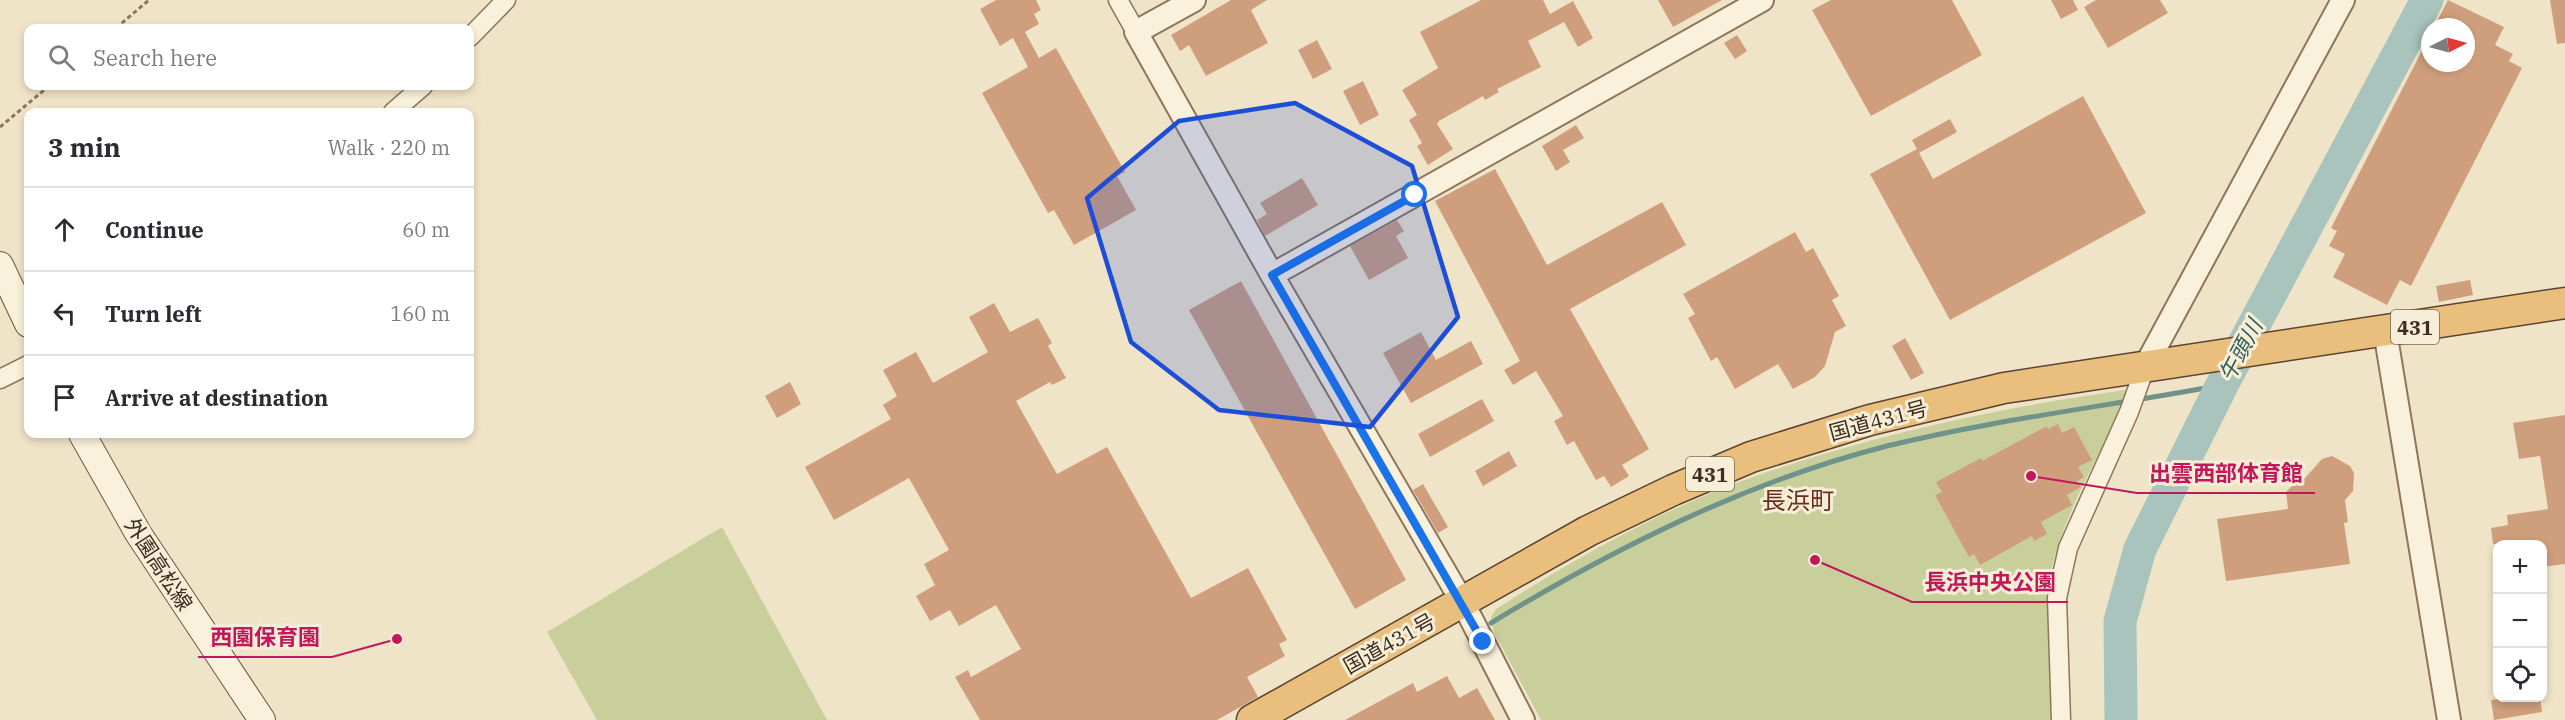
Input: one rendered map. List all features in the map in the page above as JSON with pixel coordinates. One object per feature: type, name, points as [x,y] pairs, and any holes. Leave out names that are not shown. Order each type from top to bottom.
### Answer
[{"type":"highway","name":"国道431号","points":[[1252,720],[1588,531],[1673,490],[1751,457],[1870,420],[2004,388],[2142,378],[2215,356],[2565,303]]},
{"type":"main road","points":[[0,265],[24,316]]},
{"type":"main road","name":"外園高松線","points":[[84,438],[138,533],[262,720]]},
{"type":"street","points":[[474,33],[506,0]]},
{"type":"street","points":[[1118,0],[1272,275],[1463,603],[1523,720]]},
{"type":"street","points":[[1136,32],[1194,0]]},
{"type":"street","points":[[1272,275],[1761,0]]},
{"type":"street","points":[[2061,720],[2057,598],[2068,548],[2142,378],[2343,0]]},
{"type":"street","points":[[398,108],[418,90]]},
{"type":"street","points":[[2385,332],[2449,720]]},
{"type":"street","points":[[0,379],[24,367]]},
{"type":"path","points":[[121,24],[149,0]]},
{"type":"path","points":[[0,127],[44,90]]},
{"type":"highlighted area","points":[[1295,103],[1412,166],[1458,317],[1370,427],[1219,410],[1131,342],[1087,198],[1179,121]]},
{"type":"green space","points":[[2125,390],[2130,393],[2075,502],[2051,570],[2052,720],[1541,720],[1494,632],[1491,617],[1496,609],[1556,572],[1651,520],[1750,478],[1842,449],[1935,425],[2030,405]]},
{"type":"green space","points":[[722,527],[827,720],[597,720],[547,632]]},
{"type":"building","points":[[996,0],[1036,0],[1041,10],[1034,14],[1039,24],[1025,32],[1039,58],[1056,48],[1125,172],[1117,176],[1136,210],[1074,245],[1054,210],[1048,213],[982,93],[1028,67],[1013,38],[1000,46],[980,9]]},
{"type":"building","points":[[1231,0],[1267,0],[1251,10],[1268,43],[1206,76],[1189,45],[1180,51],[1171,35]]},
{"type":"building","points":[[1481,0],[1543,0],[1550,14],[1573,1],[1593,38],[1578,47],[1564,22],[1528,41],[1541,67],[1497,89],[1499,92],[1485,100],[1483,96],[1439,121],[1437,124],[1453,149],[1428,165],[1417,146],[1422,143],[1409,120],[1417,115],[1402,90],[1438,68],[1420,32]]},
{"type":"building","points":[[1658,0],[1722,0],[1673,27]]},
{"type":"building","points":[[1831,0],[1952,0],[1982,55],[1871,116],[1812,10]]},
{"type":"building","points":[[2051,0],[2073,0],[2078,10],[2061,19]]},
{"type":"building","points":[[2096,0],[2160,0],[2168,13],[2108,48],[2084,7]]},
{"type":"building","points":[[2448,0],[2504,27],[2495,45],[2513,54],[2509,61],[2522,68],[2411,286],[2400,280],[2387,305],[2333,277],[2345,254],[2329,246],[2337,231],[2331,228],[2421,53],[2421,72],[2475,72],[2475,18],[2439,18]]},
{"type":"building","points":[[2550,0],[2565,0],[2565,43],[2557,44]]},
{"type":"building","points":[[1737,35],[1747,51],[1735,59],[1724,43]]},
{"type":"building","points":[[1317,40],[1332,69],[1313,79],[1298,50]]},
{"type":"building","points":[[1363,81],[1379,115],[1360,125],[1343,91]]},
{"type":"building","points":[[2083,96],[2146,213],[1950,320],[1870,174],[1917,149],[1933,179]]},
{"type":"building","points":[[1950,119],[1957,132],[1919,153],[1912,140]]},
{"type":"building","points":[[1576,125],[1584,138],[1563,150],[1570,162],[1556,171],[1542,146]]},
{"type":"building","points":[[1495,169],[1547,265],[1662,202],[1686,245],[1570,309],[1649,449],[1622,465],[1629,476],[1611,487],[1604,476],[1596,480],[1574,441],[1567,445],[1554,421],[1563,416],[1536,371],[1513,385],[1504,370],[1520,361],[1435,201]]},
{"type":"building","points":[[1302,178],[1318,205],[1265,236],[1257,220],[1267,214],[1260,203]]},
{"type":"building","points":[[1397,220],[1404,231],[1396,236],[1408,258],[1369,280],[1350,246]]},
{"type":"building","points":[[1795,232],[1806,252],[1813,248],[1839,296],[1832,300],[1846,326],[1835,332],[1825,366],[1815,377],[1793,389],[1778,364],[1735,389],[1717,357],[1711,361],[1688,318],[1695,314],[1683,294]]},
{"type":"building","points":[[2470,280],[2473,295],[2439,302],[2436,286]]},
{"type":"building","points":[[1241,281],[1406,580],[1355,609],[1189,310]]},
{"type":"building","points":[[994,303],[1010,332],[1038,318],[1052,343],[1048,346],[1066,378],[1052,385],[1050,382],[1016,401],[1057,474],[1107,447],[1191,598],[1248,568],[1287,640],[1279,644],[1285,656],[1247,677],[1258,697],[1217,720],[980,720],[955,677],[968,670],[971,677],[1021,649],[996,605],[959,626],[950,610],[930,621],[916,596],[935,585],[924,564],[949,550],[909,478],[834,520],[805,467],[891,419],[883,405],[897,396],[883,370],[916,352],[933,383],[988,352],[969,317]]},
{"type":"building","points":[[1421,332],[1436,360],[1471,341],[1483,364],[1411,403],[1383,353]]},
{"type":"building","points":[[1905,338],[1924,373],[1911,380],[1892,346]]},
{"type":"building","points":[[790,382],[801,404],[777,418],[765,396]]},
{"type":"building","points":[[1482,399],[1494,421],[1430,457],[1418,434]]},
{"type":"building","points":[[2565,415],[2565,564],[2547,566],[2547,540],[2493,540],[2493,544],[2491,528],[2508,525],[2507,515],[2548,509],[2540,456],[2519,459],[2513,423]]},
{"type":"building","points":[[2058,424],[2062,433],[2074,427],[2092,460],[2078,467],[2084,477],[2077,481],[2081,487],[2067,495],[2072,505],[2041,522],[2047,534],[2034,541],[2032,536],[1980,565],[1974,554],[1969,557],[1935,495],[1942,492],[1936,482],[1981,458],[1982,461],[2047,426],[2048,429]]},
{"type":"building","points":[[1509,451],[1517,466],[1483,486],[1475,471]]},
{"type":"building","points":[[2332,456],[2350,466],[2354,473],[2353,491],[2345,500],[2348,522],[2344,523],[2350,564],[2226,581],[2217,519],[2288,509],[2286,492],[2300,478],[2305,478],[2322,459]]},
{"type":"building","points":[[1423,484],[1448,527],[1438,533],[1413,490]]},
{"type":"building","points":[[1447,676],[1459,698],[1477,688],[1495,720],[1345,720],[1413,683],[1417,692]]},
{"type":"building","points":[[2491,700],[2493,702],[2541,702],[2542,712],[2494,720]]},
{"type":"waterway","name":"午頭川","points":[[2121,720],[2120,621],[2140,549],[2222,385],[2427,0]]},
{"type":"waterway","points":[[1491,623],[1585,569],[1683,520],[1783,478],[1835,461],[1928,436],[2222,385]]},
{"type":"place","name":"出雲西部体育館","points":[[2031,476]]},
{"type":"place","name":"長浜中央公園","points":[[1815,560]]},
{"type":"place","name":"西園保育園","points":[[397,639]]},
{"type":"district","name":"長浜町","points":[[1798,500]]},
{"type":"route","points":[[1415,195],[1272,275],[1463,603],[1483,642]]}]
